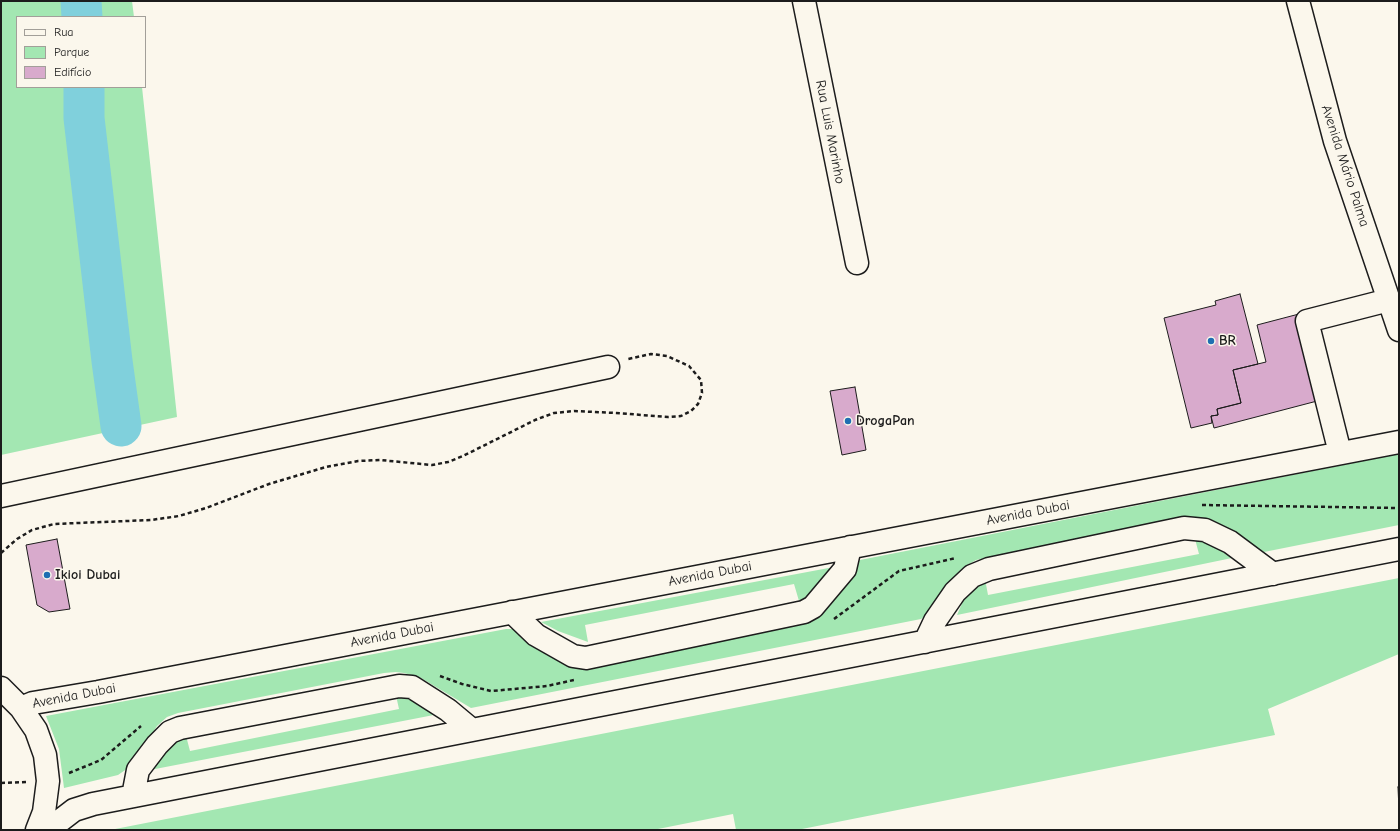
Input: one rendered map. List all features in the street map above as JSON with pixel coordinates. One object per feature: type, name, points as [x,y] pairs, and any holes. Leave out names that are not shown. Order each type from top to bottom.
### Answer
[{"type":"street","name":"Rua Luis Marinho","points":[[804,1],[856,262]]},
{"type":"street","name":"Avenida Mário Palma","points":[[1298,1],[1335,141],[1399,330]]},
{"type":"street","points":[[1340,453],[1307,321],[1389,300]]},
{"type":"street","points":[[1,496],[608,367]]},
{"type":"street","name":"Avenida Dubai","points":[[21,708],[33,702],[98,692],[1399,442]]},
{"type":"street","points":[[926,642],[935,621],[955,592],[972,576],[990,569],[1184,528],[1205,530],[1230,542],[1273,574]]},
{"type":"street","points":[[512,612],[536,635],[573,656],[586,658],[804,612],[813,607],[845,569],[850,547]]},
{"type":"street","points":[[48,830],[74,810],[93,804],[1399,549]]},
{"type":"street","points":[[133,796],[138,770],[170,732],[188,726],[399,686],[412,687],[442,706],[472,730]]},
{"type":"street","name":"Avenida Dubai","points":[[1,688],[21,708],[36,730],[44,755],[48,781],[44,812],[37,830]]},
{"type":"path","points":[[1,553],[17,539],[32,530],[54,524],[150,520],[179,516],[206,508],[269,484],[326,467],[365,460],[432,465],[448,462],[535,420],[554,413],[574,411],[668,417],[681,416],[698,404],[702,393],[701,380],[689,366],[667,356],[651,354],[616,362],[608,367]]},
{"type":"green space","points":[[1,1],[132,1],[134,16],[16,16],[16,88],[142,88],[177,417],[1,455]]},
{"type":"green space","points":[[1399,454],[1399,525],[1264,552],[1225,526],[1195,518],[1180,518],[976,560],[964,567],[952,580],[929,613],[921,619],[471,708],[421,678],[396,672],[384,673],[178,713],[167,717],[157,726],[131,766],[118,775],[64,788],[59,749],[46,716],[506,629],[514,629],[559,655],[798,620],[860,560]]},
{"type":"green space","points":[[1195,539],[1212,544],[1232,558],[957,615],[963,601],[975,584],[985,579],[988,595],[1199,554]]},
{"type":"green space","points":[[834,567],[814,592],[799,601],[794,584],[585,625],[588,642],[558,631],[541,622]]},
{"type":"green space","points":[[1399,578],[1399,654],[1268,709],[1275,735],[797,830],[736,830],[733,814],[653,830],[110,830]]},
{"type":"green space","points":[[395,691],[408,693],[439,714],[150,770],[155,761],[185,732],[190,751],[399,709]]},
{"type":"building","name":"BR","points":[[1240,294],[1258,364],[1233,370],[1241,403],[1217,409],[1218,415],[1211,416],[1212,423],[1191,428],[1164,318],[1216,305],[1215,301]]},
{"type":"building","name":"BR","points":[[1299,314],[1321,400],[1214,428],[1211,416],[1218,415],[1217,409],[1241,403],[1233,370],[1266,362],[1257,325]]},
{"type":"building","name":"DrogaPan","points":[[855,387],[866,450],[842,455],[830,391]]},
{"type":"building","name":"Ikioi Dubai","points":[[57,539],[70,609],[49,612],[37,605],[26,545]]},
{"type":"building","points":[[1398,787],[1399,787],[1399,810]]},
{"type":"waterway","points":[[81,1],[82,16]]},
{"type":"waterway","points":[[84,88],[84,118],[121,426]]},
{"type":"place","name":"BR","points":[[1211,341]]},
{"type":"place","name":"DrogaPan","points":[[848,421]]},
{"type":"place","name":"Ikioi Dubai","points":[[47,575]]}]
